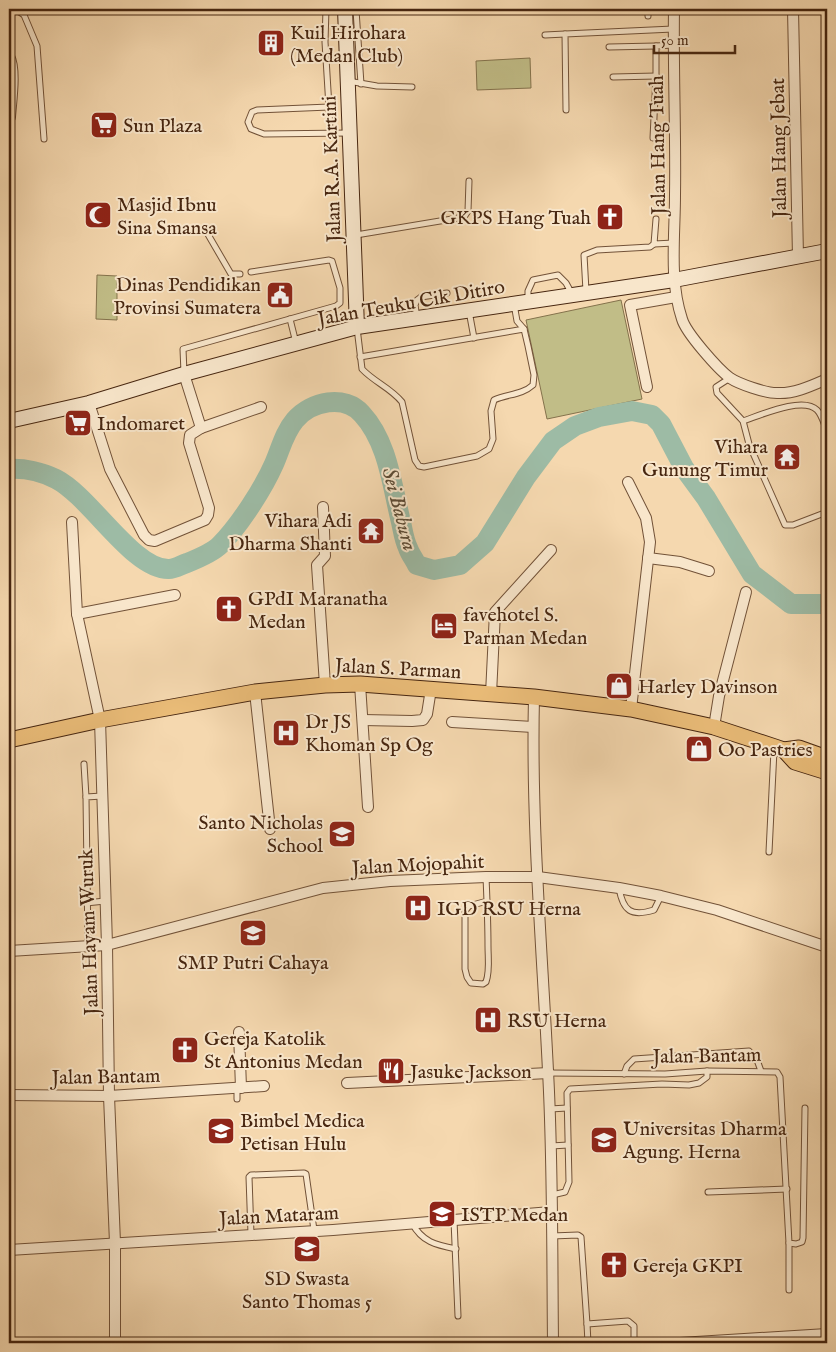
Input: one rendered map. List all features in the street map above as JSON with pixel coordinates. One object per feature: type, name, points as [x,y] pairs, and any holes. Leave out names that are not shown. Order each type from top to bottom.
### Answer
[{"type":"main road","name":"Jalan S. Parman","points":[[9,740],[100,720],[255,692],[325,684],[360,684],[534,697],[631,709],[714,728],[779,749],[796,762],[827,772]]},
{"type":"main road","name":"Jalan S. Parman","points":[[779,749],[798,748],[827,758]]},
{"type":"street","name":"Jalan Hang Tuah","points":[[674,9],[674,280],[676,297],[682,322],[704,352],[730,378]]},
{"type":"street","name":"Jalan Hang Jebat","points":[[793,9],[798,257]]},
{"type":"street","name":"Jalan R.A. Kartini","points":[[350,10],[354,82],[350,133],[356,327]]},
{"type":"street","points":[[9,56],[12,74],[10,117]]},
{"type":"street","name":"Jalan Teuku Cik Ditiro","points":[[9,421],[89,403],[184,374],[356,327],[674,280],[827,251]]},
{"type":"street","points":[[647,387],[630,305],[676,297]]},
{"type":"street","points":[[184,374],[201,428]]},
{"type":"street","points":[[730,378],[759,390],[776,394],[804,389],[827,379]]},
{"type":"street","points":[[89,403],[110,469],[144,535],[149,540],[156,541],[205,520],[208,515],[209,508],[188,444],[190,435],[201,428],[261,407]]},
{"type":"street","points":[[628,482],[646,518],[649,536],[631,709]]},
{"type":"street","points":[[323,507],[324,556],[318,565],[325,684]]},
{"type":"street","name":"Jalan Hayam Wuruk","points":[[72,522],[78,614],[100,720],[107,945],[109,1096],[115,1242],[115,1343]]},
{"type":"street","points":[[491,694],[495,612],[551,550]]},
{"type":"street","points":[[648,558],[680,562],[709,571]]},
{"type":"street","points":[[714,728],[719,696],[746,592]]},
{"type":"street","points":[[78,614],[175,595]]},
{"type":"street","points":[[360,684],[368,807]]},
{"type":"street","points":[[363,720],[421,720],[427,714],[431,689]]},
{"type":"street","points":[[255,692],[270,829]]},
{"type":"street","points":[[534,697],[533,727],[538,877],[549,1073],[553,1343]]},
{"type":"street","points":[[452,722],[533,727]]},
{"type":"street","name":"Jalan Mojopahit","points":[[9,952],[88,948],[107,945],[323,888],[390,881],[486,877],[538,877],[661,896],[718,910],[827,948]]},
{"type":"street","points":[[239,1032],[239,1088]]},
{"type":"street","name":"Jalan Bantam","points":[[346,1083],[549,1073]]},
{"type":"street","name":"Jalan Bantam","points":[[9,1095],[109,1096],[264,1086]]},
{"type":"street","name":"Jalan Mataram","points":[[9,1250],[551,1212]]},
{"type":"street","points":[[680,1343],[794,1340],[827,1334]]},
{"type":"lane","points":[[15,9],[24,14],[38,46],[44,139]]},
{"type":"lane","points":[[326,9],[325,42],[330,133]]},
{"type":"lane","points":[[648,9],[648,16]]},
{"type":"lane","points":[[545,35],[673,29]]},
{"type":"lane","points":[[564,34],[566,110]]},
{"type":"lane","points":[[609,47],[673,45]]},
{"type":"lane","points":[[653,138],[656,46]]},
{"type":"lane","points":[[613,77],[656,76]]},
{"type":"lane","points":[[354,82],[412,87]]},
{"type":"lane","points":[[329,107],[257,110],[252,112],[248,122],[251,129],[264,134],[350,133]]},
{"type":"lane","points":[[353,235],[464,217],[468,211],[469,181]]},
{"type":"lane","points":[[654,244],[656,219]]},
{"type":"lane","points":[[206,231],[231,274],[240,274]]},
{"type":"lane","points":[[579,293],[584,255],[589,252],[675,243]]},
{"type":"lane","points":[[184,374],[183,349],[336,306],[340,302],[340,288],[332,261],[251,272]]},
{"type":"lane","points":[[528,302],[528,291],[533,280],[558,275],[579,293]]},
{"type":"lane","points":[[418,319],[415,305],[416,300],[421,297],[447,293]]},
{"type":"lane","points":[[356,327],[362,369],[397,395],[402,402],[415,460],[419,466],[424,467],[477,456],[489,449],[493,439],[491,412],[494,400],[504,395],[526,392],[533,385],[534,375],[524,329],[517,321],[514,304]]},
{"type":"lane","points":[[468,311],[474,338]]},
{"type":"lane","points":[[290,319],[296,344]]},
{"type":"lane","points":[[360,357],[524,329]]},
{"type":"lane","points":[[730,378],[716,387],[717,393],[743,421],[749,444],[784,525],[793,525],[827,512]]},
{"type":"lane","points":[[743,421],[796,404],[809,404],[818,410],[827,431]]},
{"type":"lane","points":[[769,852],[779,749]]},
{"type":"lane","points":[[84,764],[88,948]]},
{"type":"lane","points":[[86,797],[102,796]]},
{"type":"lane","points":[[486,877],[487,901],[488,978],[486,982],[478,985],[471,983],[466,973],[466,911],[469,906],[487,901]]},
{"type":"lane","points":[[619,888],[624,907],[630,911],[648,912],[654,910],[661,896]]},
{"type":"lane","points":[[86,903],[105,901]]},
{"type":"lane","points":[[624,1074],[627,1066],[634,1059],[749,1051],[757,1060],[761,1071]]},
{"type":"lane","points":[[551,1195],[561,1194],[567,1189],[569,1182],[567,1093],[570,1088],[662,1084],[689,1085],[699,1083],[707,1077],[707,1071]]},
{"type":"lane","name":"Jalan Bantam","points":[[549,1073],[665,1074],[707,1071],[777,1072],[780,1077],[787,1189],[789,1290]]},
{"type":"lane","points":[[662,1084],[665,1074]]},
{"type":"lane","points":[[237,1100],[239,1088]]},
{"type":"lane","points":[[550,1109],[567,1108]]},
{"type":"lane","points":[[789,1243],[799,1244],[803,1238],[805,1108]]},
{"type":"lane","points":[[550,1146],[568,1145]]},
{"type":"lane","points":[[251,1234],[249,1178],[251,1175],[302,1172],[306,1174],[314,1230]]},
{"type":"lane","points":[[708,1192],[787,1189]]},
{"type":"lane","points":[[454,1220],[458,1316]]},
{"type":"lane","points":[[411,1223],[426,1241],[456,1249]]},
{"type":"lane","points":[[552,1236],[578,1235],[582,1237],[588,1343]]},
{"type":"lane","points":[[587,1324],[628,1321],[634,1329],[634,1343]]},
{"type":"shaded area","points":[[530,58],[531,88],[477,90],[476,61]]},
{"type":"shaded area","points":[[97,275],[117,276],[117,320],[96,319]]},
{"type":"shaded area","points":[[621,300],[642,399],[547,419],[526,320]]},
{"type":"waterway","name":"Sei Babura","points":[[9,469],[33,471],[56,479],[83,501],[141,558],[155,566],[171,569],[195,560],[217,548],[243,518],[269,474],[288,430],[302,413],[319,404],[328,402],[347,404],[362,414],[378,438],[392,479],[405,539],[410,552],[417,565],[434,570],[460,565],[485,543],[526,477],[553,441],[575,426],[599,417],[632,411],[652,415],[661,424],[684,468],[706,498],[752,574],[791,604],[827,604]]},
{"type":"place","name":"Kuil Hirohara (Medan Club)","points":[[271,43]]},
{"type":"place","name":"Sun Plaza","points":[[104,125]]},
{"type":"place","name":"Masjid Ibnu Sina Smansa","points":[[98,215]]},
{"type":"place","name":"GKPS Hang Tuah","points":[[610,217]]},
{"type":"place","name":"Dinas Pendidikan Provinsi Sumatera","points":[[280,295]]},
{"type":"place","name":"Indomaret","points":[[78,423]]},
{"type":"place","name":"Vihara Gunung Timur","points":[[787,457]]},
{"type":"place","name":"Vihara Adi Dharma Shanti","points":[[371,531]]},
{"type":"place","name":"GPdI Maranatha Medan","points":[[229,609]]},
{"type":"place","name":"favehotel S. Parman Medan","points":[[444,626]]},
{"type":"place","name":"Harley Davinson","points":[[619,686]]},
{"type":"place","name":"Dr JS Khoman Sp Og","points":[[286,733]]},
{"type":"place","name":"Oo Pastries","points":[[699,749]]},
{"type":"place","name":"Santo Nicholas School","points":[[342,834]]},
{"type":"place","name":"IGD RSU Herna","points":[[418,908]]},
{"type":"place","name":"SMP Putri Cahaya","points":[[253,933]]},
{"type":"place","name":"RSU Herna","points":[[488,1020]]},
{"type":"place","name":"Gereja Katolik St Antonius Medan","points":[[185,1050]]},
{"type":"place","name":"Jasuke Jackson","points":[[391,1071]]},
{"type":"place","name":"Bimbel Medica Petisan Hulu","points":[[221,1131]]},
{"type":"place","name":"Universitas Dharma Agung. Herna","points":[[604,1140]]},
{"type":"place","name":"ISTP Medan","points":[[442,1214]]},
{"type":"place","name":"SD Swasta Santo Thomas 5","points":[[307,1249]]},
{"type":"place","name":"Gereja GKPI","points":[[614,1265]]}]
